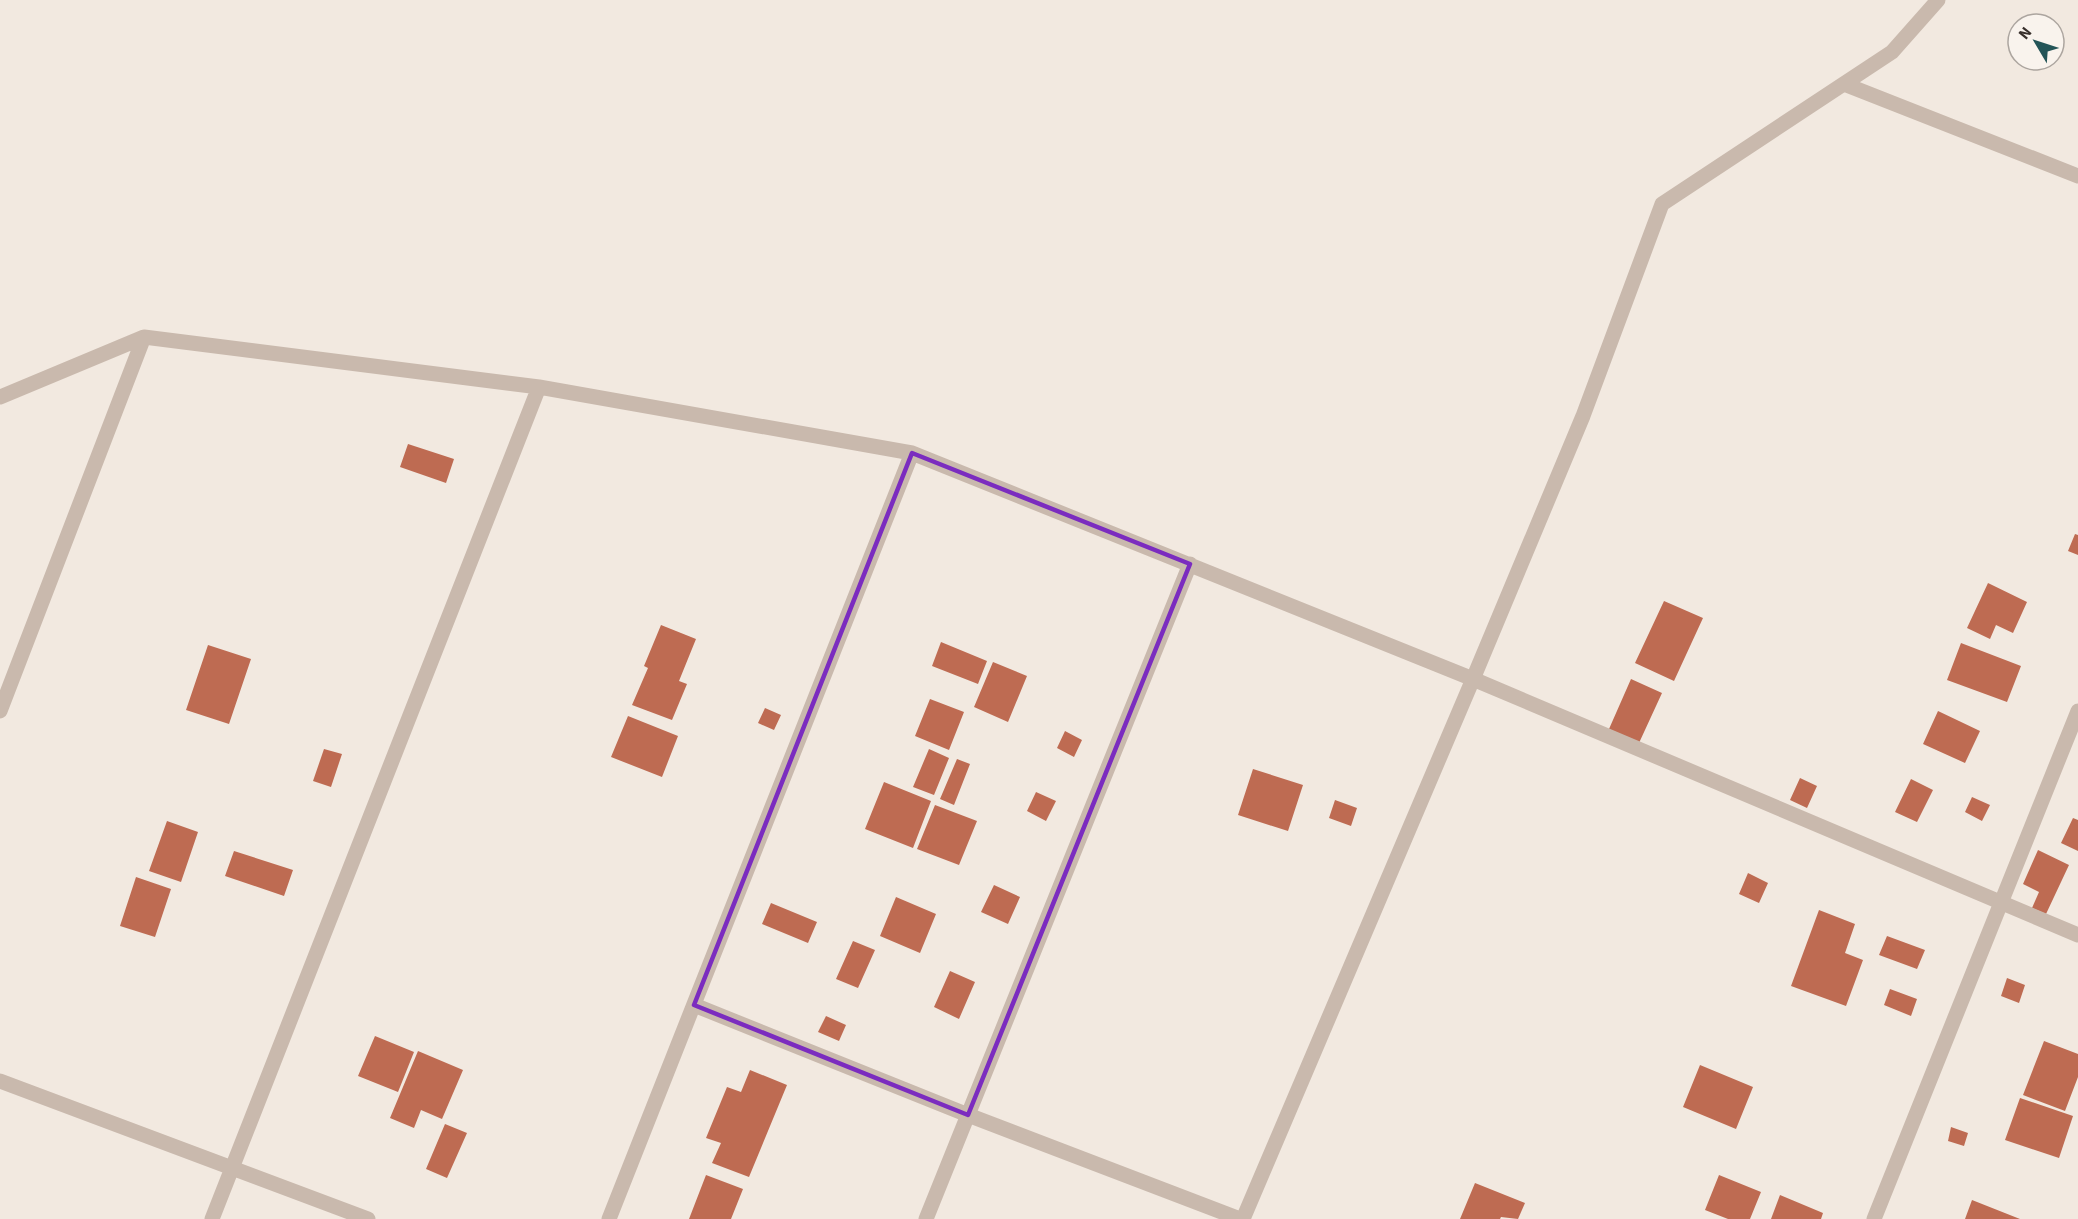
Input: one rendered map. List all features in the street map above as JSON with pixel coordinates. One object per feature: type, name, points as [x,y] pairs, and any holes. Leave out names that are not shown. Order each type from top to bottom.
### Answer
[{"type":"street","points":[[694,1005],[968,1115],[1242,1219],[1473,679],[1582,416],[1662,204],[1892,52],[1938,0]]},
{"type":"street","points":[[1844,84],[2078,176]]},
{"type":"street","points":[[0,711],[144,337]]},
{"type":"street","points":[[0,397],[144,337],[539,387],[912,453],[1473,679],[2078,934]]},
{"type":"street","points":[[212,1219],[539,387]]},
{"type":"street","points":[[609,1219],[912,453]]},
{"type":"street","points":[[926,1219],[1190,564]]},
{"type":"street","points":[[1874,1219],[2078,711]]},
{"type":"street","points":[[0,1081],[368,1219]]},
{"type":"highlighted area","points":[[912,453],[1190,564],[968,1115],[694,1005]]},
{"type":"building","points":[[408,444],[454,459],[446,483],[400,467]]},
{"type":"building","points":[[2075,534],[2078,535],[2078,555],[2068,551]]},
{"type":"building","points":[[1988,583],[2027,602],[2013,633],[1996,625],[1990,639],[1967,628]]},
{"type":"building","points":[[1664,601],[1703,618],[1674,681],[1635,663]]},
{"type":"building","points":[[661,625],[696,639],[679,681],[687,684],[672,720],[632,705],[648,668],[644,666]]},
{"type":"building","points":[[941,642],[987,661],[978,684],[932,666]]},
{"type":"building","points":[[1961,643],[2021,666],[2007,702],[1947,680]]},
{"type":"building","points":[[208,645],[251,659],[229,724],[186,710]]},
{"type":"building","points":[[993,662],[1027,676],[1008,722],[974,707]]},
{"type":"building","points":[[1631,679],[1662,693],[1639,743],[1609,729]]},
{"type":"building","points":[[930,699],[964,712],[949,750],[915,736]]},
{"type":"building","points":[[765,708],[781,715],[774,730],[758,723]]},
{"type":"building","points":[[1938,711],[1980,731],[1965,763],[1923,744]]},
{"type":"building","points":[[628,716],[678,736],[662,777],[611,757]]},
{"type":"building","points":[[1065,731],[1082,740],[1074,757],[1057,748]]},
{"type":"building","points":[[324,749],[342,754],[331,787],[313,781]]},
{"type":"building","points":[[929,749],[949,758],[934,795],[913,787]]},
{"type":"building","points":[[957,759],[970,764],[954,805],[940,799]]},
{"type":"building","points":[[1253,769],[1303,785],[1288,831],[1238,815]]},
{"type":"building","points":[[1800,778],[1817,786],[1807,808],[1790,800]]},
{"type":"building","points":[[1911,779],[1933,790],[1917,822],[1895,812]]},
{"type":"building","points":[[884,782],[931,801],[913,848],[865,829]]},
{"type":"building","points":[[1036,792],[1056,801],[1046,821],[1027,811]]},
{"type":"building","points":[[1972,797],[1990,805],[1982,821],[1965,812]]},
{"type":"building","points":[[1335,800],[1357,808],[1351,826],[1329,818]]},
{"type":"building","points":[[935,805],[977,821],[959,865],[917,849]]},
{"type":"building","points":[[2073,818],[2078,820],[2078,851],[2061,843]]},
{"type":"building","points":[[167,821],[198,832],[181,882],[149,871]]},
{"type":"building","points":[[2038,850],[2069,865],[2046,914],[2032,908],[2039,892],[2023,884]]},
{"type":"building","points":[[234,851],[293,870],[284,896],[225,876]]},
{"type":"building","points":[[1748,873],[1768,883],[1759,903],[1739,894]]},
{"type":"building","points":[[136,877],[171,889],[155,937],[120,926]]},
{"type":"building","points":[[994,885],[1020,897],[1008,924],[981,912]]},
{"type":"building","points":[[896,897],[936,914],[920,953],[880,936]]},
{"type":"building","points":[[771,903],[817,922],[808,943],[762,924]]},
{"type":"building","points":[[1819,910],[1855,924],[1845,953],[1863,960],[1846,1006],[1791,986]]},
{"type":"building","points":[[1887,936],[1925,950],[1917,969],[1879,955]]},
{"type":"building","points":[[853,941],[875,950],[858,988],[836,979]]},
{"type":"building","points":[[950,971],[975,982],[959,1019],[934,1007]]},
{"type":"building","points":[[2007,978],[2025,985],[2019,1003],[2001,996]]},
{"type":"building","points":[[1890,989],[1917,999],[1911,1016],[1884,1005]]},
{"type":"building","points":[[826,1016],[846,1025],[839,1041],[818,1032]]},
{"type":"building","points":[[375,1036],[414,1052],[398,1092],[358,1076]]},
{"type":"building","points":[[2044,1041],[2078,1054],[2078,1077],[2065,1111],[2023,1095]]},
{"type":"building","points":[[418,1051],[463,1070],[442,1119],[421,1110],[414,1128],[390,1118]]},
{"type":"building","points":[[1700,1065],[1753,1087],[1736,1129],[1683,1107]]},
{"type":"building","points":[[750,1070],[787,1085],[749,1177],[712,1163],[721,1143],[706,1138],[727,1087],[741,1092]]},
{"type":"building","points":[[2020,1098],[2073,1116],[2059,1158],[2005,1140]]},
{"type":"building","points":[[445,1124],[467,1133],[447,1178],[426,1169]]},
{"type":"building","points":[[1951,1127],[1968,1133],[1964,1146],[1948,1141]]},
{"type":"building","points":[[706,1175],[743,1189],[731,1219],[689,1219]]},
{"type":"building","points":[[1719,1175],[1761,1192],[1750,1219],[1728,1219],[1705,1210]]},
{"type":"building","points":[[1475,1183],[1525,1203],[1518,1219],[1501,1217],[1500,1219],[1460,1219]]},
{"type":"building","points":[[1780,1195],[1823,1213],[1821,1219],[1771,1219]]},
{"type":"building","points":[[1972,1200],[2020,1219],[1965,1219]]}]
